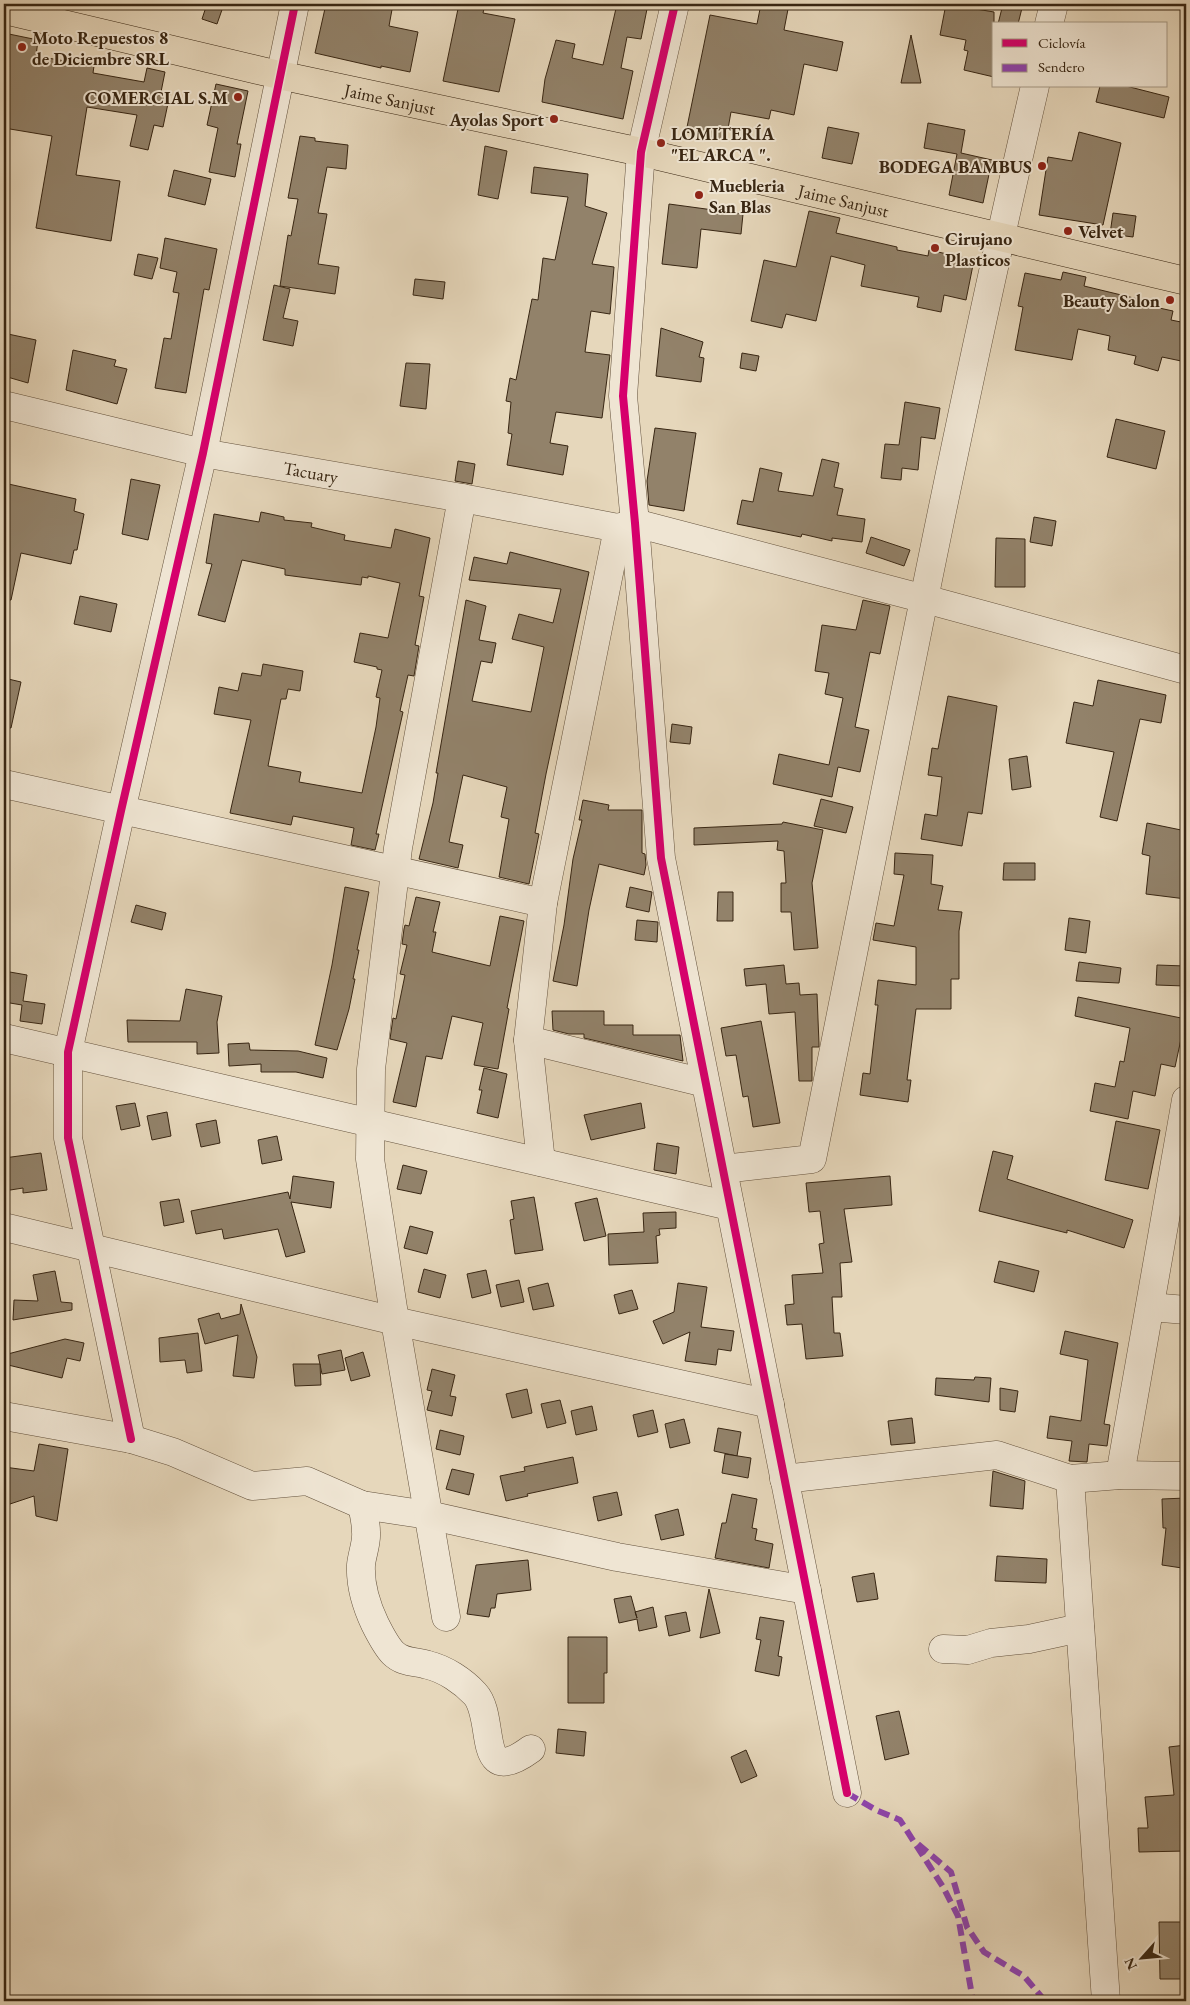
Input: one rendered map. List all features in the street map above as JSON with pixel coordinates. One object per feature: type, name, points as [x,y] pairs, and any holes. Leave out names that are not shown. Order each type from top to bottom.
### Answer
[{"type":"main road","name":"Jaime Sanjust","points":[[4,10],[279,75],[641,152],[1186,281]]},
{"type":"street","points":[[130,1440],[68,1138],[68,1052],[120,810],[203,453],[295,4]]},
{"type":"street","points":[[675,4],[641,152],[623,396],[627,526],[661,858],[848,1793]]},
{"type":"street","points":[[1050,22],[1054,4]]},
{"type":"street","points":[[723,1169],[812,1159],[1000,237],[1035,88]]},
{"type":"street","name":"Tacuary","points":[[4,405],[203,453],[627,526],[925,599],[1186,670]]},
{"type":"street","points":[[446,1616],[395,1321],[370,1159],[371,1069],[395,870],[462,498]]},
{"type":"street","points":[[541,1162],[528,1040],[543,903],[627,526]]},
{"type":"street","points":[[4,784],[543,903]]},
{"type":"street","points":[[4,1038],[730,1206]]},
{"type":"street","points":[[528,1040],[706,1084]]},
{"type":"street","points":[[1120,1475],[1186,1100]]},
{"type":"street","points":[[4,1227],[91,1246],[395,1321],[770,1404]]},
{"type":"street","points":[[1150,1307],[1186,1310]]},
{"type":"street","points":[[4,1416],[130,1440],[173,1452],[252,1486],[307,1481],[362,1505],[428,1515],[618,1557],[807,1590]]},
{"type":"street","points":[[784,1479],[997,1455],[1070,1479],[1120,1475],[1186,1476]]},
{"type":"street","points":[[1070,1479],[1106,2001]]},
{"type":"street","points":[[362,1505],[367,1533],[361,1566],[363,1597],[375,1625],[393,1653],[409,1662],[428,1665],[464,1682],[481,1700],[488,1727],[489,1750],[495,1758],[506,1762],[515,1761],[531,1749]]},
{"type":"street","points":[[943,1649],[968,1650],[991,1643],[1029,1639],[1080,1628]]},
{"type":"building","points":[[207,4],[224,4],[217,24],[202,19]]},
{"type":"building","points":[[326,4],[393,4],[389,26],[418,32],[410,72],[381,66],[381,68],[315,53]]},
{"type":"building","points":[[459,4],[485,4],[483,13],[515,19],[499,92],[443,81]]},
{"type":"building","points":[[617,4],[648,4],[641,39],[627,37],[621,68],[633,71],[623,119],[542,102],[545,79],[556,40],[575,44],[572,58],[603,65]]},
{"type":"building","points":[[761,4],[789,4],[784,30],[843,42],[837,71],[804,64],[794,115],[771,110],[769,119],[731,112],[726,140],[686,132],[710,15],[757,24]]},
{"type":"building","points":[[946,4],[994,12],[994,22],[992,22],[992,77],[964,70],[968,51],[964,50],[966,40],[940,35]]},
{"type":"building","points":[[1003,4],[1023,4],[1018,22],[998,22]]},
{"type":"building","points":[[4,33],[38,40],[36,56],[94,66],[93,73],[144,82],[147,68],[165,72],[161,92],[170,94],[163,127],[154,125],[148,150],[130,146],[137,115],[87,107],[76,175],[120,181],[111,241],[36,228],[52,136],[4,128]]},
{"type":"building","points":[[911,35],[921,83],[901,83]]},
{"type":"building","points":[[216,84],[248,91],[237,144],[241,144],[235,177],[209,172],[218,128],[207,125]]},
{"type":"building","points":[[1100,88],[1134,88],[1169,97],[1164,118],[1096,102]]},
{"type":"building","points":[[928,123],[965,130],[961,153],[992,160],[983,203],[949,195],[957,154],[924,148]]},
{"type":"building","points":[[828,127],[859,133],[852,164],[822,158]]},
{"type":"building","points":[[1079,132],[1121,143],[1103,225],[1039,215],[1048,157],[1072,161]]},
{"type":"building","points":[[300,136],[315,138],[315,141],[348,145],[346,169],[327,167],[318,213],[327,214],[318,264],[339,267],[335,294],[280,286],[288,235],[291,236],[298,199],[288,198]]},
{"type":"building","points":[[485,146],[507,151],[498,199],[478,195]]},
{"type":"building","points":[[534,167],[588,174],[585,206],[607,213],[592,264],[614,267],[610,314],[591,311],[585,352],[610,355],[602,418],[556,412],[550,443],[568,446],[563,475],[507,465],[512,434],[508,433],[511,402],[506,401],[510,378],[516,380],[532,299],[538,300],[543,258],[555,260],[568,197],[531,193]]},
{"type":"building","points":[[174,170],[211,179],[205,205],[168,196]]},
{"type":"building","points":[[669,204],[743,214],[741,234],[701,229],[697,268],[662,264]]},
{"type":"building","points":[[809,211],[840,218],[836,233],[897,247],[897,250],[928,256],[929,250],[974,260],[966,300],[944,295],[941,312],[917,307],[919,297],[861,286],[865,265],[831,256],[816,321],[786,314],[782,328],[751,321],[764,260],[796,267]]},
{"type":"building","points":[[1113,213],[1136,216],[1133,237],[1110,234]]},
{"type":"building","points":[[165,238],[217,249],[209,290],[204,289],[186,393],[155,388],[164,338],[171,339],[179,293],[173,292],[177,272],[160,268]]},
{"type":"building","points":[[138,254],[158,258],[152,279],[134,275]]},
{"type":"building","points":[[1063,272],[1086,277],[1084,286],[1142,300],[1141,304],[1173,311],[1171,320],[1186,323],[1186,362],[1162,357],[1158,371],[1134,364],[1136,356],[1108,350],[1110,336],[1078,329],[1072,360],[1015,350],[1023,307],[1018,306],[1025,273],[1061,280]]},
{"type":"building","points":[[415,279],[445,282],[443,299],[413,295]]},
{"type":"building","points":[[274,285],[290,289],[283,318],[298,321],[293,346],[263,340]]},
{"type":"building","points":[[661,328],[703,342],[699,357],[704,358],[701,382],[656,376]]},
{"type":"building","points":[[8,334],[36,340],[28,383],[4,376]]},
{"type":"building","points":[[73,350],[116,360],[114,366],[127,369],[117,404],[66,390]]},
{"type":"building","points":[[742,353],[759,356],[756,371],[740,368]]},
{"type":"building","points":[[406,363],[430,364],[426,409],[400,406]]},
{"type":"building","points":[[905,402],[940,408],[935,439],[921,437],[918,470],[902,468],[901,480],[881,478],[885,444],[899,445]]},
{"type":"building","points":[[1116,419],[1165,431],[1156,469],[1107,457]]},
{"type":"building","points":[[655,428],[696,433],[684,511],[649,505],[647,481]]},
{"type":"building","points":[[822,459],[839,463],[834,487],[843,489],[837,515],[865,519],[862,542],[832,538],[832,541],[802,534],[801,537],[737,524],[742,500],[753,502],[760,468],[782,473],[778,491],[813,496]]},
{"type":"building","points":[[458,461],[475,464],[472,484],[455,481]]},
{"type":"building","points":[[131,479],[160,485],[148,540],[122,534]]},
{"type":"building","points":[[4,483],[76,499],[74,511],[84,514],[77,550],[74,550],[71,564],[21,553],[11,600],[4,600]]},
{"type":"building","points":[[261,512],[284,517],[284,520],[312,523],[311,527],[345,535],[344,540],[391,548],[395,529],[430,538],[419,596],[424,597],[415,645],[419,646],[414,676],[408,675],[400,711],[403,712],[376,834],[379,834],[375,850],[351,845],[354,828],[293,816],[291,825],[230,813],[251,720],[214,714],[219,687],[238,691],[242,673],[261,676],[263,664],[303,671],[300,691],[288,689],[286,699],[281,699],[268,766],[301,772],[299,782],[362,793],[376,727],[380,698],[376,697],[382,670],[377,669],[377,667],[354,662],[360,633],[388,638],[400,583],[368,576],[368,578],[362,577],[361,585],[285,575],[285,569],[242,560],[225,622],[198,615],[212,564],[206,563],[214,514],[259,522]]},
{"type":"building","points":[[1034,517],[1056,521],[1052,546],[1030,542]]},
{"type":"building","points":[[871,537],[910,550],[904,566],[866,553]]},
{"type":"building","points":[[996,538],[1025,539],[1025,587],[995,587]]},
{"type":"building","points":[[510,552],[589,572],[546,774],[535,833],[539,834],[529,884],[499,877],[509,819],[501,817],[507,787],[463,775],[449,842],[463,845],[458,868],[419,859],[433,803],[438,773],[436,773],[466,600],[486,606],[479,640],[496,643],[492,663],[481,661],[472,701],[531,712],[544,647],[512,639],[519,614],[553,623],[561,589],[469,580],[474,557],[507,564]]},
{"type":"building","points":[[80,596],[117,604],[111,632],[74,624]]},
{"type":"building","points":[[863,600],[890,606],[880,654],[870,652],[855,727],[869,730],[860,772],[838,767],[832,797],[773,784],[779,754],[829,765],[843,698],[825,694],[829,673],[815,671],[822,625],[856,630]]},
{"type":"building","points":[[4,678],[21,682],[11,728],[4,727]]},
{"type":"building","points":[[1098,680],[1166,695],[1161,723],[1140,719],[1117,821],[1100,817],[1114,752],[1066,743],[1074,702],[1093,706]]},
{"type":"building","points":[[948,696],[997,706],[982,814],[968,812],[962,846],[921,839],[925,814],[937,816],[942,777],[928,775],[932,748],[938,749]]},
{"type":"building","points":[[672,724],[692,727],[690,744],[670,742]]},
{"type":"building","points":[[1027,756],[1031,787],[1012,790],[1009,759]]},
{"type":"building","points":[[821,799],[853,807],[846,833],[814,826]]},
{"type":"building","points":[[583,800],[609,805],[608,810],[642,810],[642,853],[645,854],[646,865],[644,875],[599,864],[589,910],[577,986],[553,981],[564,925],[573,859],[582,820],[579,820]]},
{"type":"building","points":[[783,822],[823,830],[812,883],[818,948],[794,950],[791,912],[781,912],[781,883],[786,883],[784,851],[777,850],[778,841],[694,845],[694,828],[782,824]]},
{"type":"building","points":[[1147,823],[1186,831],[1186,899],[1146,894],[1150,856],[1142,854]]},
{"type":"building","points":[[895,853],[933,855],[931,884],[943,886],[938,910],[962,912],[959,931],[959,979],[951,979],[951,1009],[916,1009],[907,1080],[911,1080],[908,1102],[860,1095],[863,1073],[870,1074],[878,1005],[875,1005],[878,980],[916,985],[916,947],[873,940],[876,923],[894,926],[904,875],[894,874]]},
{"type":"building","points":[[1004,863],[1035,863],[1035,880],[1003,880]]},
{"type":"building","points":[[345,887],[369,892],[357,950],[359,950],[349,1009],[337,1050],[315,1045],[332,965]]},
{"type":"building","points":[[630,887],[652,892],[649,912],[626,907]]},
{"type":"building","points":[[718,892],[733,892],[733,921],[717,921]]},
{"type":"building","points":[[416,897],[440,902],[433,932],[436,932],[432,952],[490,966],[500,916],[524,921],[507,1008],[509,1009],[498,1069],[474,1065],[483,1023],[452,1016],[442,1059],[426,1056],[416,1107],[393,1102],[407,1043],[390,1039],[393,1018],[396,1019],[405,975],[400,974],[407,945],[402,944],[404,929],[405,925],[409,926]]},
{"type":"building","points":[[136,905],[166,913],[162,930],[131,922]]},
{"type":"building","points":[[1069,918],[1090,921],[1086,953],[1065,950]]},
{"type":"building","points":[[637,920],[658,922],[657,942],[635,940]]},
{"type":"building","points":[[1079,962],[1121,968],[1119,983],[1076,981]]},
{"type":"building","points":[[784,965],[786,984],[799,983],[800,995],[817,994],[819,1047],[812,1047],[812,1081],[799,1081],[795,1012],[769,1014],[766,984],[746,986],[744,969]]},
{"type":"building","points":[[1157,965],[1185,966],[1185,986],[1156,985]]},
{"type":"building","points":[[4,971],[27,975],[23,1001],[45,1004],[42,1024],[20,1021],[22,1005],[4,1002]]},
{"type":"building","points":[[186,989],[222,996],[217,1022],[219,1053],[197,1054],[197,1042],[128,1042],[127,1020],[180,1021]]},
{"type":"building","points":[[1078,997],[1186,1019],[1184,1039],[1181,1039],[1175,1067],[1161,1064],[1155,1096],[1133,1091],[1128,1119],[1090,1111],[1095,1083],[1115,1087],[1120,1061],[1124,1062],[1130,1028],[1075,1016]]},
{"type":"building","points":[[552,1011],[604,1011],[604,1025],[633,1025],[633,1035],[680,1035],[683,1061],[584,1038],[584,1034],[569,1034],[553,1030]]},
{"type":"building","points":[[761,1021],[780,1123],[753,1127],[748,1096],[743,1097],[736,1055],[726,1056],[721,1028]]},
{"type":"building","points":[[249,1043],[250,1050],[298,1051],[327,1058],[323,1078],[296,1072],[261,1072],[261,1064],[229,1066],[228,1044]]},
{"type":"building","points":[[484,1068],[507,1074],[498,1118],[477,1113],[482,1090],[479,1090]]},
{"type":"building","points":[[135,1103],[140,1126],[121,1130],[116,1106]]},
{"type":"building","points":[[641,1103],[645,1128],[591,1140],[584,1115]]},
{"type":"building","points":[[167,1112],[171,1136],[152,1140],[147,1116]]},
{"type":"building","points":[[216,1120],[220,1143],[201,1147],[196,1124]]},
{"type":"building","points":[[1116,1121],[1160,1130],[1148,1189],[1105,1180]]},
{"type":"building","points":[[277,1136],[282,1160],[262,1164],[258,1140]]},
{"type":"building","points":[[657,1143],[679,1147],[676,1174],[654,1170]]},
{"type":"building","points":[[993,1151],[1013,1156],[1007,1179],[1133,1220],[1124,1248],[1067,1230],[1067,1233],[979,1211]]},
{"type":"building","points":[[41,1153],[47,1190],[23,1193],[23,1188],[4,1191],[4,1158]]},
{"type":"building","points":[[403,1165],[427,1171],[421,1194],[397,1189]]},
{"type":"building","points":[[293,1176],[334,1182],[331,1208],[291,1202],[305,1252],[286,1257],[278,1229],[224,1239],[222,1229],[196,1234],[191,1211],[288,1192],[290,1199]]},
{"type":"building","points":[[890,1176],[892,1205],[844,1209],[852,1262],[840,1263],[842,1297],[832,1297],[834,1333],[840,1333],[843,1356],[806,1359],[802,1324],[787,1325],[785,1305],[794,1304],[792,1275],[823,1273],[819,1244],[824,1243],[820,1211],[809,1212],[806,1183]]},
{"type":"building","points":[[534,1197],[543,1250],[515,1254],[510,1220],[514,1219],[511,1201]]},
{"type":"building","points":[[597,1198],[606,1236],[584,1241],[575,1203]]},
{"type":"building","points":[[179,1199],[184,1222],[164,1226],[160,1202]]},
{"type":"building","points":[[676,1212],[676,1228],[659,1229],[660,1235],[656,1236],[658,1263],[609,1265],[608,1234],[644,1232],[643,1213]]},
{"type":"building","points":[[410,1226],[433,1232],[427,1254],[404,1248]]},
{"type":"building","points":[[999,1261],[1039,1271],[1034,1292],[994,1282]]},
{"type":"building","points":[[424,1269],[446,1275],[440,1298],[418,1292]]},
{"type":"building","points":[[486,1270],[491,1293],[472,1298],[467,1274]]},
{"type":"building","points":[[55,1271],[61,1302],[72,1303],[72,1310],[13,1320],[14,1300],[38,1301],[33,1275]]},
{"type":"building","points":[[519,1280],[524,1302],[501,1307],[496,1285]]},
{"type":"building","points":[[548,1283],[554,1306],[533,1310],[528,1288]]},
{"type":"building","points":[[678,1283],[707,1287],[701,1327],[734,1331],[731,1351],[718,1349],[716,1365],[685,1361],[690,1332],[663,1344],[653,1321],[674,1312]]},
{"type":"building","points":[[632,1290],[638,1309],[619,1314],[614,1295]]},
{"type":"building","points":[[241,1304],[257,1357],[254,1378],[233,1376],[238,1335],[205,1344],[198,1319],[219,1313],[221,1319],[240,1314]]},
{"type":"building","points":[[1065,1331],[1118,1343],[1104,1424],[1110,1425],[1107,1446],[1089,1444],[1087,1462],[1069,1461],[1072,1441],[1047,1438],[1050,1416],[1081,1421],[1088,1360],[1060,1354]]},
{"type":"building","points":[[198,1333],[202,1371],[187,1373],[185,1360],[160,1362],[159,1338]]},
{"type":"building","points":[[65,1339],[84,1343],[80,1361],[67,1358],[62,1378],[4,1364],[4,1355]]},
{"type":"building","points":[[341,1350],[345,1370],[322,1374],[318,1355]]},
{"type":"building","points":[[363,1352],[370,1376],[351,1381],[345,1358]]},
{"type":"building","points":[[293,1364],[320,1364],[321,1385],[295,1386]]},
{"type":"building","points":[[432,1369],[455,1375],[450,1396],[456,1397],[452,1416],[427,1410],[432,1391],[427,1390]]},
{"type":"building","points":[[975,1377],[991,1378],[989,1402],[935,1395],[936,1378],[974,1380]]},
{"type":"building","points":[[1000,1388],[1018,1391],[1015,1412],[1000,1410]]},
{"type":"building","points":[[527,1389],[532,1413],[512,1418],[506,1394]]},
{"type":"building","points":[[560,1400],[566,1423],[547,1428],[541,1404]]},
{"type":"building","points":[[592,1406],[597,1430],[576,1435],[571,1411]]},
{"type":"building","points":[[653,1410],[658,1432],[638,1437],[633,1415]]},
{"type":"building","points":[[912,1418],[915,1443],[891,1445],[888,1421]]},
{"type":"building","points":[[684,1419],[690,1443],[670,1448],[665,1424]]},
{"type":"building","points":[[718,1428],[741,1432],[737,1456],[714,1451]]},
{"type":"building","points":[[440,1430],[464,1436],[460,1455],[436,1449]]},
{"type":"building","points":[[39,1444],[68,1449],[57,1521],[36,1516],[34,1496],[4,1506],[4,1467],[34,1471]]},
{"type":"building","points":[[725,1454],[751,1458],[748,1478],[722,1473]]},
{"type":"building","points":[[573,1457],[578,1483],[527,1494],[528,1496],[506,1501],[500,1476],[525,1471],[524,1467]]},
{"type":"building","points":[[452,1469],[474,1474],[469,1495],[446,1489]]},
{"type":"building","points":[[993,1471],[1025,1481],[1023,1509],[990,1506]]},
{"type":"building","points":[[617,1492],[622,1515],[598,1521],[593,1497]]},
{"type":"building","points":[[732,1494],[757,1499],[752,1528],[757,1529],[755,1540],[773,1544],[769,1568],[715,1558],[722,1523],[726,1523]]},
{"type":"building","points":[[1186,1498],[1186,1536],[1182,1568],[1162,1565],[1166,1528],[1163,1528],[1162,1499]]},
{"type":"building","points":[[678,1509],[684,1535],[661,1540],[655,1515]]},
{"type":"building","points":[[997,1556],[1047,1559],[1046,1583],[995,1581]]},
{"type":"building","points":[[528,1560],[531,1590],[497,1594],[495,1608],[491,1608],[489,1617],[467,1614],[476,1565]]},
{"type":"building","points":[[874,1573],[878,1599],[857,1602],[852,1577]]},
{"type":"building","points":[[709,1589],[720,1633],[700,1638]]},
{"type":"building","points":[[631,1596],[635,1612],[653,1607],[657,1627],[639,1631],[637,1619],[619,1623],[614,1599]]},
{"type":"building","points":[[686,1612],[690,1631],[669,1636],[665,1616]]},
{"type":"building","points":[[760,1617],[784,1621],[778,1656],[782,1657],[779,1676],[755,1671],[761,1640],[756,1639]]},
{"type":"building","points":[[568,1637],[607,1637],[607,1673],[604,1673],[604,1703],[568,1703]]},
{"type":"building","points":[[899,1711],[909,1754],[885,1760],[876,1716]]},
{"type":"building","points":[[558,1729],[586,1732],[584,1756],[556,1753]]},
{"type":"building","points":[[1186,1745],[1186,1851],[1139,1852],[1138,1828],[1148,1828],[1145,1797],[1174,1795],[1169,1747]]},
{"type":"building","points":[[746,1750],[757,1776],[741,1783],[731,1757]]},
{"type":"building","points":[[1159,1922],[1186,1922],[1186,1979],[1160,1979]]},
{"type":"marked path","points":[[847,1793],[876,1810],[900,1820],[943,1887],[958,1916],[973,2001]]},
{"type":"marked path","points":[[918,1844],[951,1872],[967,1927],[984,1952],[1024,1976],[1045,2001]]},
{"type":"cycle path","points":[[131,1439],[68,1138],[68,1052],[203,453],[295,4]]},
{"type":"cycle path","points":[[675,4],[641,152],[623,396],[635,523],[661,858],[847,1793]]},
{"type":"place","name":"Moto Repuestos 8 de Diciembre SRL","points":[[22,47]]},
{"type":"place","name":"COMERCIAL S.M","points":[[238,97]]},
{"type":"place","name":"Ayolas Sport","points":[[554,119]]},
{"type":"place","name":"LOMITERÍA \"EL ARCA \".","points":[[661,143]]},
{"type":"place","name":"BODEGA BAMBUS","points":[[1042,166]]},
{"type":"place","name":"Muebleria San Blas","points":[[699,195]]},
{"type":"place","name":"Velvet","points":[[1068,231]]},
{"type":"place","name":"Cirujano Plasticos","points":[[935,248]]},
{"type":"place","name":"Beauty Salon","points":[[1170,300]]}]
